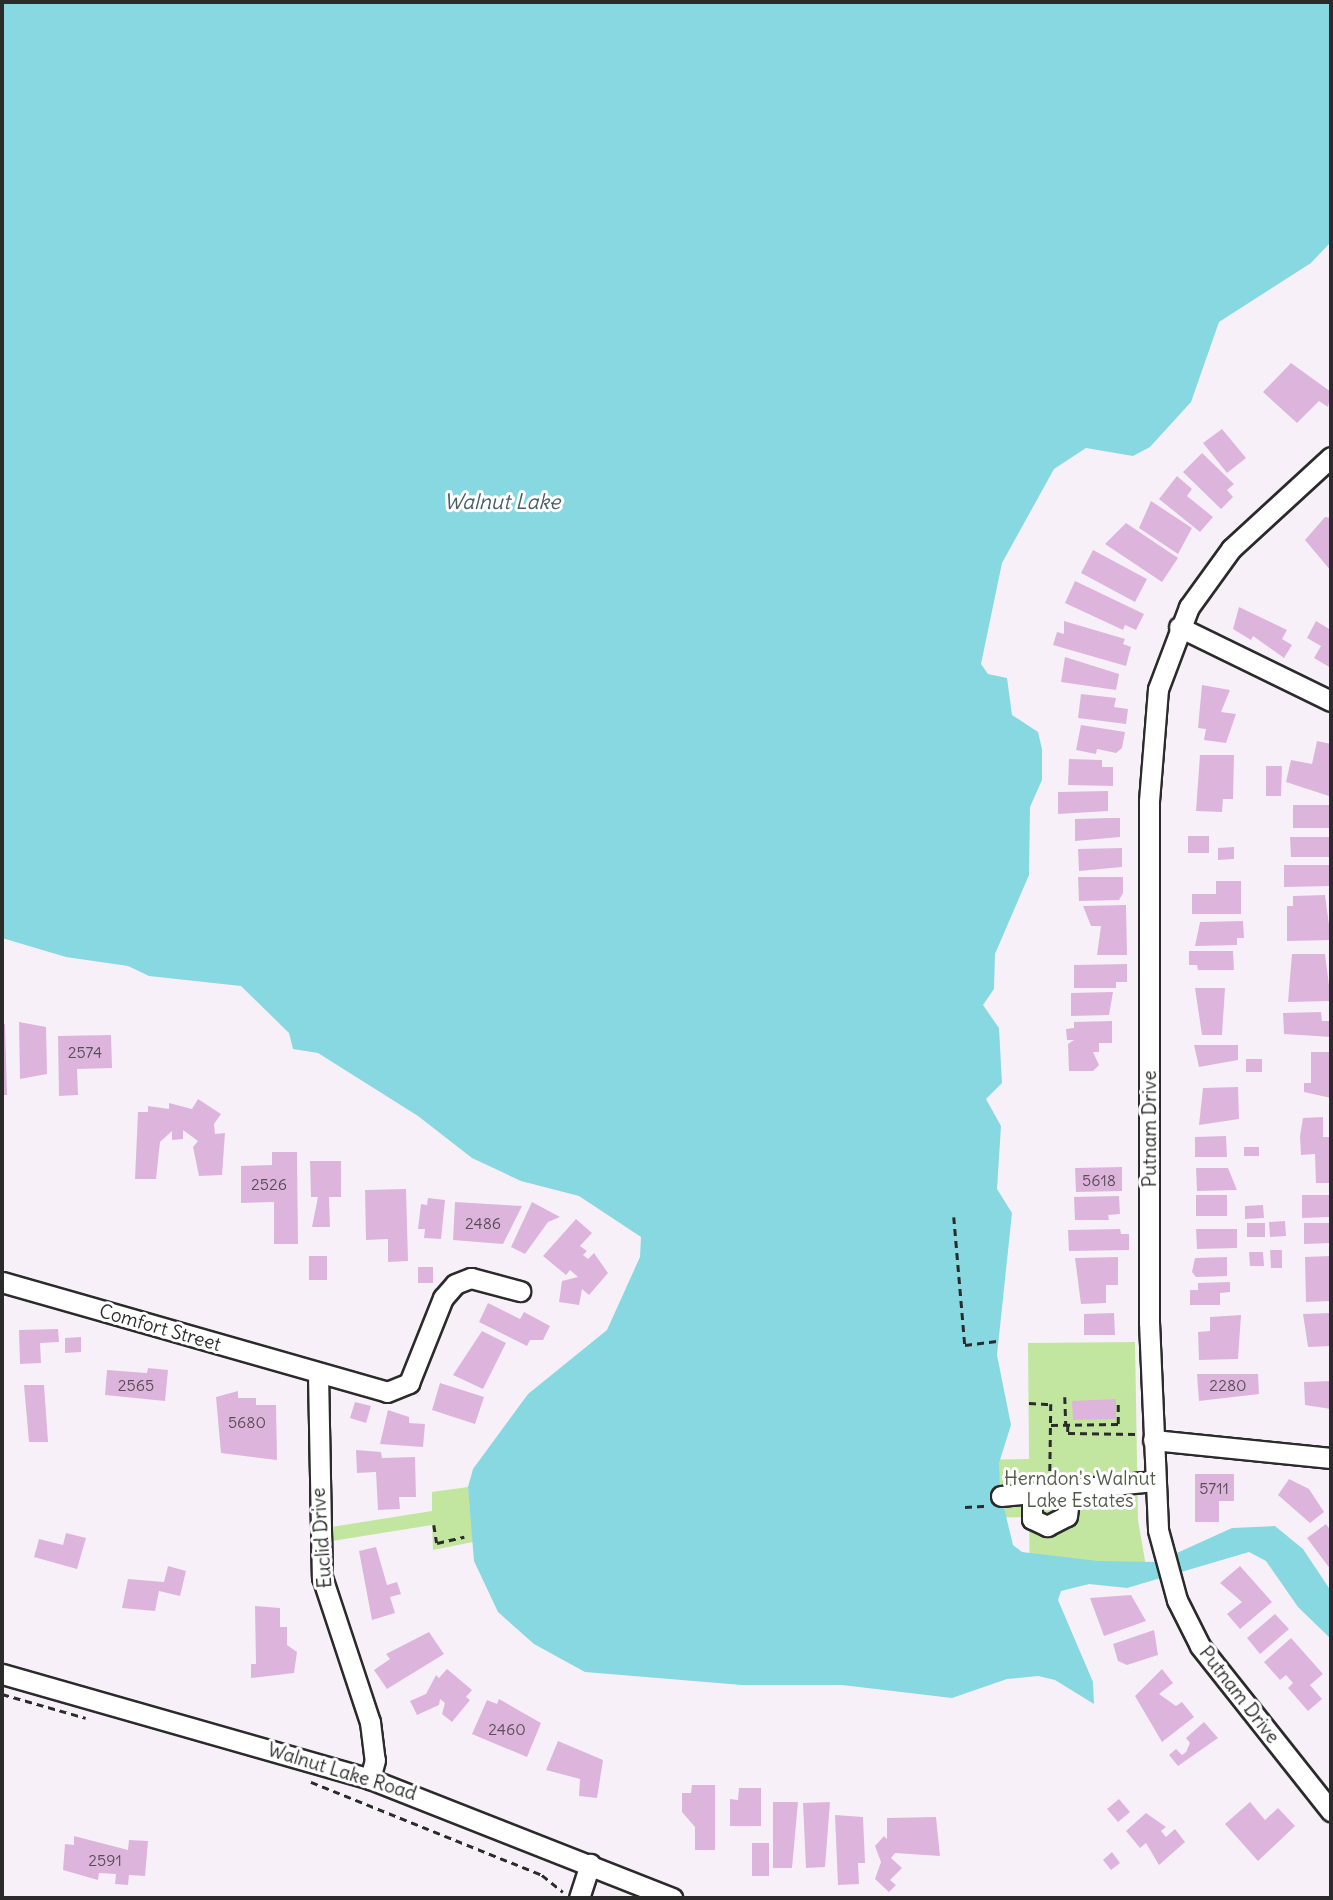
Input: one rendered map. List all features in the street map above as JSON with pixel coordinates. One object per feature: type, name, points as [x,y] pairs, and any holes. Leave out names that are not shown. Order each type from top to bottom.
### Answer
[{"type":"street","name":"Putnam Drive","points":[[1331,457],[1231,549],[1179,627],[1161,676],[1150,743],[1145,1442],[1154,1481],[1160,1545],[1173,1588],[1217,1670],[1331,1811]]},
{"type":"street","points":[[1179,627],[1331,701]]},
{"type":"street","name":"Comfort Street","points":[[2,1282],[387,1392],[399,1390],[409,1383],[443,1298],[455,1284],[471,1278],[520,1291]]},
{"type":"street","name":"Euclid Drive","points":[[318,1373],[322,1577],[370,1721],[375,1759],[370,1779]]},
{"type":"street","points":[[1145,1442],[1327,1463]]},
{"type":"street","points":[[1001,1496],[1037,1486],[1070,1492],[1154,1481]]},
{"type":"street","points":[[1037,1486],[1032,1519],[1047,1526],[1067,1516],[1070,1492]]},
{"type":"street","name":"Walnut Lake Road","points":[[2,1674],[370,1779],[672,1898]]},
{"type":"street","points":[[579,1897],[590,1864]]},
{"type":"path","points":[[954,1217],[965,1345],[997,1341]]},
{"type":"path","points":[[1065,1397],[1068,1433],[1136,1433],[1145,1442]]},
{"type":"path","points":[[1051,1425],[1118,1424],[1118,1400]]},
{"type":"path","points":[[1029,1403],[1051,1404],[1050,1477],[1037,1486]]},
{"type":"path","points":[[1102,1424],[1102,1433]]},
{"type":"path","points":[[434,1525],[437,1543],[464,1537]]},
{"type":"path","points":[[2,1694],[97,1721]]},
{"type":"path","points":[[302,1778],[542,1875],[560,1891],[579,1897]]},
{"type":"green space","name":"Herndon's Walnut Lake Estates","points":[[1135,1342],[1138,1520],[1147,1572],[1030,1596],[1029,1517],[957,1518],[957,1460],[1029,1459],[1028,1343]]},
{"type":"green space","points":[[468,1487],[473,1542],[433,1550],[432,1525],[326,1542],[325,1528],[432,1511],[432,1492]]},
{"type":"water","name":"Walnut Lake","points":[[2,2],[1331,2],[1331,242],[1311,263],[1219,322],[1191,402],[1150,447],[1133,456],[1086,448],[1054,469],[1002,563],[981,664],[988,674],[1007,678],[1012,715],[1038,732],[1042,749],[1042,780],[1030,807],[1029,875],[995,954],[994,989],[983,1005],[999,1028],[1002,1083],[986,1099],[1001,1126],[997,1189],[1012,1213],[997,1355],[1011,1425],[999,1463],[1000,1491],[1013,1545],[1022,1552],[1098,1561],[1157,1562],[1232,1528],[1275,1526],[1303,1549],[1331,1591],[1331,1639],[1298,1607],[1266,1561],[1249,1552],[1127,1588],[1089,1584],[1061,1591],[1058,1600],[1093,1682],[1094,1704],[1055,1680],[1038,1676],[1007,1679],[952,1698],[842,1685],[742,1685],[585,1672],[534,1644],[498,1612],[474,1561],[468,1487],[473,1469],[528,1394],[607,1330],[640,1257],[641,1237],[579,1196],[521,1181],[472,1158],[418,1116],[318,1053],[293,1049],[289,1033],[241,986],[149,976],[128,966],[66,957],[2,938]]},
{"type":"building","points":[[1291,363],[1331,392],[1328,407],[1319,401],[1297,423],[1263,392]]},
{"type":"building","points":[[1222,429],[1246,458],[1227,473],[1203,443]]},
{"type":"building","points":[[1202,453],[1234,484],[1227,490],[1233,497],[1221,509],[1183,472]]},
{"type":"building","points":[[1177,476],[1192,489],[1187,496],[1213,517],[1200,532],[1159,499]]},
{"type":"building","points":[[1151,501],[1192,528],[1178,554],[1139,528]]},
{"type":"building","points":[[1325,517],[1331,518],[1331,571],[1305,540]]},
{"type":"building","points":[[1126,523],[1178,558],[1162,582],[1105,544]]},
{"type":"building","points":[[1093,550],[1147,579],[1135,602],[1081,573]]},
{"type":"building","points":[[1075,581],[1144,614],[1136,630],[1125,625],[1123,630],[1065,603]]},
{"type":"building","points":[[1239,607],[1287,630],[1282,639],[1292,645],[1284,658],[1253,636],[1251,640],[1233,629]]},
{"type":"building","points":[[1064,621],[1125,639],[1123,644],[1131,647],[1126,666],[1053,645],[1057,632],[1064,634]]},
{"type":"building","points":[[1316,621],[1331,630],[1331,668],[1314,658],[1321,646],[1307,638]]},
{"type":"building","points":[[1065,657],[1119,674],[1116,690],[1061,682]]},
{"type":"building","points":[[1202,685],[1230,690],[1221,712],[1236,714],[1226,743],[1204,740],[1206,729],[1198,728]]},
{"type":"building","points":[[1081,694],[1116,698],[1114,707],[1128,709],[1126,724],[1078,718]]},
{"type":"building","points":[[1081,725],[1125,732],[1122,748],[1116,753],[1097,749],[1096,754],[1076,750]]},
{"type":"building","points":[[1317,741],[1331,744],[1329,796],[1286,782],[1291,760],[1312,764]]},
{"type":"building","points":[[1200,755],[1234,755],[1233,799],[1223,799],[1222,812],[1196,811]]},
{"type":"building","points":[[1069,759],[1102,760],[1102,767],[1113,767],[1113,786],[1068,785]]},
{"type":"building","points":[[1266,766],[1282,766],[1281,796],[1266,796]]},
{"type":"building","points":[[1108,791],[1108,811],[1058,814],[1058,792]]},
{"type":"building","points":[[1293,805],[1331,805],[1331,828],[1293,828]]},
{"type":"building","points":[[1120,818],[1120,837],[1075,841],[1075,819]]},
{"type":"building","points":[[1188,836],[1209,836],[1209,853],[1188,853]]},
{"type":"building","points":[[1290,837],[1330,837],[1330,857],[1291,857]]},
{"type":"building","points":[[1234,847],[1234,859],[1218,860],[1218,848]]},
{"type":"building","points":[[1122,848],[1122,867],[1079,871],[1078,849]]},
{"type":"building","points":[[1284,865],[1331,865],[1331,886],[1284,887]]},
{"type":"building","points":[[1078,877],[1123,877],[1123,893],[1119,900],[1079,901]]},
{"type":"building","points":[[1216,881],[1241,881],[1241,914],[1192,914],[1192,894],[1216,894]]},
{"type":"building","points":[[1325,895],[1331,940],[1287,941],[1287,906],[1293,906],[1293,896]]},
{"type":"building","points":[[1126,905],[1127,955],[1097,955],[1101,926],[1091,926],[1083,906]]},
{"type":"building","points":[[1243,921],[1244,938],[1237,938],[1237,945],[1195,946],[1200,922]]},
{"type":"building","points":[[1189,951],[1233,951],[1234,970],[1198,970],[1197,965],[1189,965]]},
{"type":"building","points":[[1292,954],[1325,954],[1331,1001],[1288,1002]]},
{"type":"building","points":[[1127,964],[1127,982],[1116,982],[1116,988],[1074,988],[1074,965]]},
{"type":"building","points":[[1195,988],[1225,988],[1222,1035],[1202,1035]]},
{"type":"building","points":[[1113,992],[1109,1015],[1071,1016],[1071,993]]},
{"type":"building","points":[[1321,1012],[1322,1021],[1331,1021],[1331,1037],[1284,1034],[1283,1013]]},
{"type":"building","points":[[1112,1021],[1112,1043],[1099,1043],[1099,1052],[1093,1052],[1099,1065],[1093,1071],[1069,1071],[1068,1044],[1074,1040],[1067,1040],[1066,1029],[1074,1028],[1074,1022]]},
{"type":"building","points":[[19,1022],[46,1027],[47,1074],[20,1079]]},
{"type":"building","points":[[2,1024],[5,1024],[7,1095],[2,1095]]},
{"type":"building","points":[[111,1035],[112,1068],[77,1069],[78,1095],[59,1096],[58,1036]]},
{"type":"building","points":[[1194,1045],[1238,1045],[1238,1060],[1199,1067]]},
{"type":"building","points":[[1311,1052],[1331,1052],[1331,1098],[1304,1092],[1304,1083],[1311,1083]]},
{"type":"building","points":[[1246,1059],[1262,1059],[1262,1072],[1246,1072]]},
{"type":"building","points":[[1238,1087],[1239,1119],[1199,1125],[1203,1088]]},
{"type":"building","points":[[198,1099],[221,1114],[214,1124],[215,1134],[225,1133],[222,1175],[199,1176],[193,1147],[198,1141],[183,1130],[183,1139],[172,1140],[172,1131],[160,1142],[156,1179],[135,1179],[138,1112],[148,1112],[148,1106],[169,1109],[169,1103],[192,1109]]},
{"type":"building","points":[[1323,1117],[1323,1137],[1331,1137],[1331,1183],[1316,1183],[1315,1154],[1301,1155],[1303,1118]]},
{"type":"building","points":[[1226,1136],[1227,1157],[1195,1157],[1195,1137]]},
{"type":"building","points":[[1244,1147],[1259,1147],[1259,1156],[1244,1156]]},
{"type":"building","points":[[272,1152],[297,1152],[298,1244],[274,1244],[274,1202],[241,1203],[241,1166],[272,1165]]},
{"type":"building","points":[[310,1161],[341,1161],[341,1197],[329,1197],[330,1227],[312,1227],[318,1197],[311,1197]]},
{"type":"building","points":[[1122,1167],[1122,1191],[1076,1192],[1075,1168]]},
{"type":"building","points":[[1196,1168],[1228,1168],[1237,1190],[1197,1191]]},
{"type":"building","points":[[406,1189],[408,1261],[388,1262],[388,1239],[366,1240],[365,1190]]},
{"type":"building","points":[[1196,1195],[1227,1195],[1227,1216],[1196,1216]]},
{"type":"building","points":[[1302,1195],[1331,1195],[1329,1217],[1302,1218]]},
{"type":"building","points":[[1119,1196],[1120,1214],[1108,1215],[1109,1220],[1075,1220],[1074,1197]]},
{"type":"building","points":[[428,1198],[445,1200],[441,1239],[424,1238],[425,1229],[418,1229],[421,1204],[427,1205]]},
{"type":"building","points":[[455,1202],[522,1206],[503,1244],[453,1240]]},
{"type":"building","points":[[532,1202],[560,1217],[548,1222],[525,1254],[511,1247]]},
{"type":"building","points":[[1263,1205],[1264,1218],[1245,1219],[1245,1206]]},
{"type":"building","points":[[576,1219],[592,1233],[580,1246],[587,1251],[583,1255],[588,1259],[594,1253],[608,1273],[589,1295],[582,1289],[579,1305],[559,1302],[562,1281],[578,1277],[570,1270],[566,1275],[543,1256]]},
{"type":"building","points":[[1285,1221],[1286,1236],[1270,1237],[1269,1222]]},
{"type":"building","points":[[1247,1223],[1265,1223],[1265,1237],[1247,1237]]},
{"type":"building","points":[[1304,1223],[1331,1223],[1331,1243],[1304,1244]]},
{"type":"building","points":[[1120,1229],[1121,1234],[1129,1234],[1129,1250],[1069,1251],[1068,1230]]},
{"type":"building","points":[[1196,1229],[1237,1229],[1237,1248],[1197,1249]]},
{"type":"building","points":[[1270,1250],[1282,1250],[1282,1268],[1271,1268]]},
{"type":"building","points":[[1249,1252],[1263,1252],[1264,1266],[1250,1266]]},
{"type":"building","points":[[309,1256],[327,1256],[327,1280],[309,1280]]},
{"type":"building","points":[[1331,1256],[1331,1301],[1306,1302],[1305,1257]]},
{"type":"building","points":[[1118,1257],[1118,1285],[1106,1285],[1106,1303],[1081,1304],[1075,1258]]},
{"type":"building","points":[[1227,1257],[1227,1276],[1196,1277],[1192,1272],[1195,1258]]},
{"type":"building","points":[[418,1267],[433,1267],[433,1283],[418,1283]]},
{"type":"building","points":[[1230,1282],[1230,1292],[1220,1293],[1220,1305],[1190,1305],[1190,1290],[1198,1290],[1198,1283]]},
{"type":"building","points":[[488,1303],[520,1319],[524,1312],[550,1326],[543,1340],[530,1340],[527,1346],[479,1322]]},
{"type":"building","points":[[1114,1313],[1115,1335],[1084,1335],[1084,1314]]},
{"type":"building","points":[[1331,1313],[1331,1346],[1308,1347],[1303,1314]]},
{"type":"building","points":[[1241,1315],[1238,1359],[1199,1360],[1198,1332],[1210,1331],[1210,1317]]},
{"type":"building","points":[[58,1329],[59,1342],[40,1343],[41,1363],[20,1364],[19,1330]]},
{"type":"building","points":[[482,1331],[506,1343],[483,1389],[453,1375]]},
{"type":"building","points":[[81,1337],[81,1352],[65,1353],[65,1338]]},
{"type":"building","points":[[148,1368],[168,1370],[165,1401],[105,1395],[107,1370],[147,1373]]},
{"type":"building","points":[[1197,1374],[1258,1374],[1259,1394],[1199,1401]]},
{"type":"building","points":[[1331,1381],[1331,1409],[1305,1405],[1304,1382]]},
{"type":"building","points":[[440,1383],[484,1397],[475,1424],[432,1410]]},
{"type":"building","points":[[24,1385],[44,1385],[48,1442],[29,1442]]},
{"type":"building","points":[[238,1391],[238,1398],[256,1398],[256,1405],[276,1405],[277,1460],[221,1453],[216,1397]]},
{"type":"building","points":[[1116,1399],[1116,1419],[1073,1420],[1072,1401]]},
{"type":"building","points":[[355,1402],[371,1406],[366,1423],[350,1418]]},
{"type":"building","points":[[388,1410],[409,1417],[409,1423],[425,1424],[423,1447],[380,1444]]},
{"type":"building","points":[[356,1450],[381,1452],[382,1458],[415,1457],[416,1497],[399,1497],[400,1509],[378,1510],[376,1472],[357,1473]]},
{"type":"building","points":[[1195,1474],[1234,1474],[1234,1501],[1219,1501],[1219,1522],[1195,1522]]},
{"type":"building","points":[[1289,1479],[1309,1489],[1324,1512],[1310,1523],[1278,1495]]},
{"type":"building","points":[[1326,1524],[1331,1531],[1331,1570],[1307,1538]]},
{"type":"building","points":[[66,1533],[86,1538],[77,1569],[34,1557],[39,1539],[63,1545]]},
{"type":"building","points":[[376,1547],[387,1585],[397,1582],[401,1594],[390,1597],[395,1613],[372,1620],[359,1551]]},
{"type":"building","points":[[168,1566],[186,1571],[180,1596],[159,1591],[155,1611],[122,1608],[128,1579],[164,1582]]},
{"type":"building","points":[[1240,1566],[1272,1602],[1240,1629],[1227,1614],[1242,1602],[1220,1583]]},
{"type":"building","points":[[1131,1595],[1146,1621],[1104,1636],[1090,1598]]},
{"type":"building","points":[[255,1606],[280,1608],[280,1627],[287,1627],[287,1645],[297,1652],[294,1673],[251,1678],[251,1664],[256,1664]]},
{"type":"building","points":[[1275,1614],[1289,1629],[1260,1654],[1247,1638]]},
{"type":"building","points":[[1154,1630],[1158,1655],[1127,1665],[1118,1661],[1113,1644]]},
{"type":"building","points":[[429,1632],[444,1654],[387,1689],[374,1670],[390,1659],[386,1654]]},
{"type":"building","points":[[1291,1638],[1323,1674],[1310,1685],[1322,1699],[1308,1711],[1288,1688],[1293,1683],[1286,1675],[1280,1680],[1264,1662]]},
{"type":"building","points":[[447,1669],[472,1690],[466,1697],[470,1700],[452,1722],[442,1714],[445,1703],[440,1699],[439,1705],[417,1715],[410,1701],[426,1694],[436,1675],[439,1678]]},
{"type":"building","points":[[1162,1669],[1173,1683],[1159,1694],[1176,1706],[1182,1702],[1194,1717],[1162,1742],[1135,1696]]},
{"type":"building","points":[[499,1699],[541,1723],[527,1757],[472,1734],[487,1700],[497,1704]]},
{"type":"building","points":[[1204,1722],[1218,1738],[1178,1766],[1169,1755],[1176,1749],[1182,1755],[1186,1752],[1190,1743],[1186,1738]]},
{"type":"building","points":[[558,1741],[603,1760],[597,1798],[579,1796],[580,1779],[546,1770]]},
{"type":"building","points":[[692,1785],[715,1785],[715,1850],[695,1850],[695,1827],[682,1812],[682,1793],[691,1793]]},
{"type":"building","points":[[739,1788],[761,1788],[761,1826],[730,1826],[730,1799],[738,1800]]},
{"type":"building","points":[[1119,1799],[1130,1812],[1118,1822],[1107,1809]]},
{"type":"building","points":[[773,1802],[798,1802],[792,1868],[773,1868]]},
{"type":"building","points":[[830,1802],[825,1867],[806,1868],[803,1803]]},
{"type":"building","points":[[1250,1802],[1265,1820],[1278,1808],[1295,1826],[1258,1861],[1225,1824]]},
{"type":"building","points":[[1146,1813],[1166,1827],[1161,1831],[1166,1837],[1175,1829],[1185,1842],[1159,1865],[1146,1843],[1140,1848],[1126,1831]]},
{"type":"building","points":[[835,1815],[863,1817],[865,1863],[858,1863],[859,1884],[838,1885]]},
{"type":"building","points":[[936,1817],[940,1856],[895,1853],[891,1858],[902,1868],[890,1880],[896,1885],[889,1892],[875,1879],[881,1862],[875,1846],[884,1836],[887,1839],[887,1818]]},
{"type":"building","points":[[74,1836],[128,1850],[129,1840],[148,1841],[145,1876],[129,1875],[128,1885],[115,1884],[116,1874],[99,1873],[98,1880],[63,1870],[65,1844],[74,1845]]},
{"type":"building","points":[[752,1843],[769,1843],[769,1876],[752,1876]]},
{"type":"building","points":[[1112,1852],[1120,1863],[1111,1870],[1103,1860]]}]
